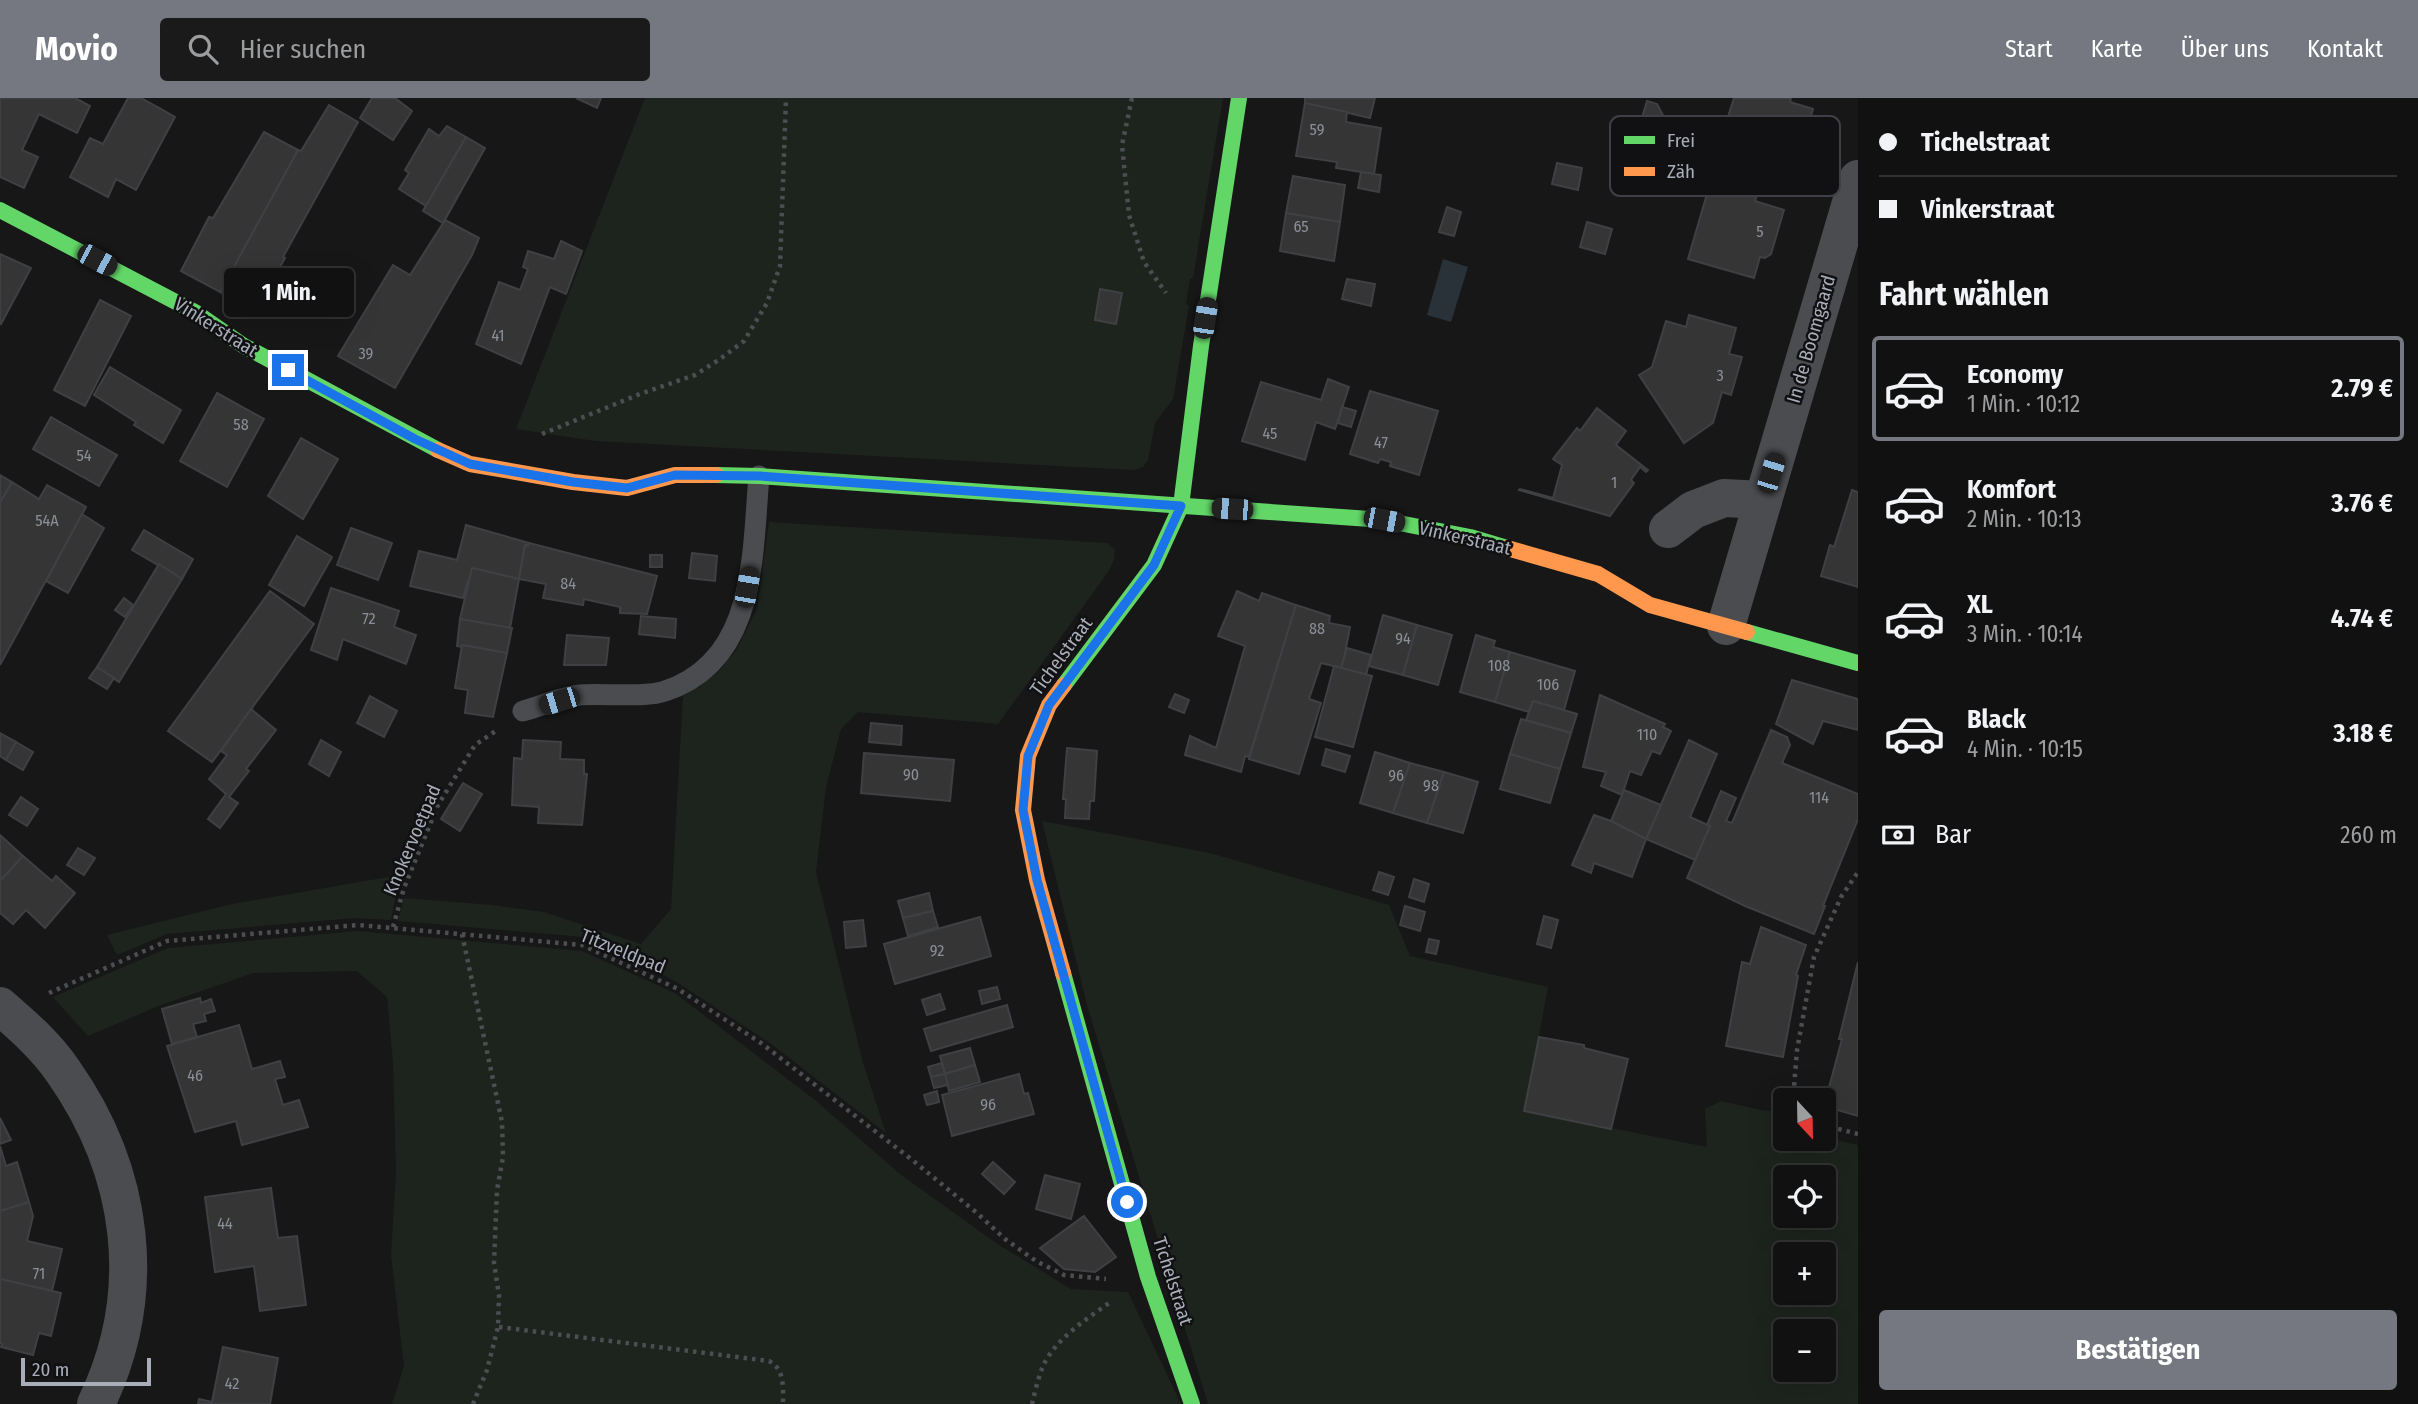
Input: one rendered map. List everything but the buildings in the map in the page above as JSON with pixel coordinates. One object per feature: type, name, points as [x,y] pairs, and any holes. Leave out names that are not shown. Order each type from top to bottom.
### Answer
[{"type":"street","name":"Tichelstraat","points":[[1192,1404],[1148,1277],[1037,880],[1023,810],[1028,756],[1049,705],[1154,565],[1181,506],[1201,346],[1238,98]]},
{"type":"street","name":"In de Boomgaard","points":[[1726,626],[1858,178]]},
{"type":"street","name":"Vinkerstraat","points":[[0,210],[195,312],[244,346],[353,406],[470,464],[573,482],[627,488],[675,475],[760,476],[1384,520],[1470,537],[1598,574],[1650,606],[1858,663]]},
{"type":"street","points":[[1668,529],[1693,510],[1724,498],[1763,499]]},
{"type":"street","points":[[3,1009],[29,1031],[63,1070],[87,1110],[111,1160],[124,1212],[128,1258],[127,1307],[111,1373],[96,1404]]},
{"type":"lane","points":[[523,712],[578,695],[664,692],[706,668],[726,646],[743,610],[751,564],[760,476]]},
{"type":"path","points":[[531,439],[640,394],[695,375],[744,341],[766,303],[780,266],[786,98]]},
{"type":"path","points":[[1132,98],[1122,145],[1129,215],[1144,262],[1201,346]]},
{"type":"path","name":"Knokervoetpad","points":[[393,927],[401,897],[438,804],[475,744],[523,712]]},
{"type":"path","points":[[1794,1088],[1797,1050],[1814,957],[1841,897],[1858,872]]},
{"type":"path","name":"Titzveldpad","points":[[3,1009],[167,941],[359,925],[582,945],[678,989],[761,1043],[901,1151],[978,1213],[1005,1239],[1036,1261],[1065,1275],[1119,1281],[1148,1277]]},
{"type":"path","points":[[462,934],[502,1122],[503,1157],[497,1190],[494,1263],[499,1295],[498,1327],[487,1370],[472,1404]]},
{"type":"path","points":[[1836,1128],[1858,1134]]},
{"type":"path","points":[[1032,1404],[1043,1365],[1056,1346],[1092,1316],[1148,1277]]},
{"type":"path","points":[[498,1327],[769,1361],[777,1365],[780,1371],[782,1404]]},
{"type":"shaded area","points":[[645,98],[1223,98],[1193,278],[1190,279],[1186,304],[1189,306],[1173,399],[1155,423],[1148,460],[1143,467],[1133,470],[595,441],[516,429]]},
{"type":"shaded area","points":[[1443,259],[1468,267],[1451,322],[1427,315]]},
{"type":"shaded area","points":[[769,522],[1107,543],[1115,550],[1108,572],[998,724],[858,712],[841,729],[826,787],[816,872],[863,1063],[886,1133],[770,1043],[678,983],[583,937],[398,921],[404,898],[492,905],[544,912],[641,944],[671,909],[683,695],[699,687],[719,671],[737,649],[757,609]]},
{"type":"shaded area","points":[[1042,821],[1210,853],[1389,905],[1410,956],[1548,987],[1525,1111],[1707,1147],[1705,1109],[1721,1101],[1773,1111],[1773,1152],[1836,1152],[1836,1139],[1858,1145],[1858,1404],[1208,1404],[1087,1005]]},
{"type":"shaded area","points":[[404,876],[397,889],[391,920],[355,918],[167,934],[117,955],[107,935],[232,904]]},
{"type":"shaded area","points":[[358,931],[582,951],[675,993],[815,1100],[900,1174],[996,1243],[1071,1289],[1128,1292],[1181,1404],[392,1404],[404,1366],[391,1255],[396,1172],[393,1062],[387,997],[357,971],[253,973],[161,1005],[88,1036],[53,997],[168,948]]},
{"type":"traffic: fast","points":[[1064,685],[1154,565],[1181,506],[1201,346],[1239,98]]},
{"type":"traffic: fast","points":[[0,210],[195,312],[244,346],[438,450]]},
{"type":"traffic: fast","points":[[716,475],[1384,520],[1470,537],[1507,548]]},
{"type":"traffic: fast","points":[[1747,632],[1858,663]]},
{"type":"traffic: fast","points":[[1063,973],[1148,1277],[1192,1404]]},
{"type":"traffic: slow","points":[[438,450],[470,464],[573,482],[627,488],[675,475],[716,475]]},
{"type":"traffic: slow","points":[[1507,548],[1598,574],[1650,605],[1747,632]]},
{"type":"traffic: slow","points":[[1063,973],[1037,880],[1023,810],[1028,756],[1049,705],[1064,685]]},
{"type":"route","points":[[288,370],[415,439],[470,464],[573,482],[627,488],[675,475],[760,476],[1181,506],[1154,565],[1049,705],[1028,756],[1023,810],[1037,880],[1127,1202]]}]
